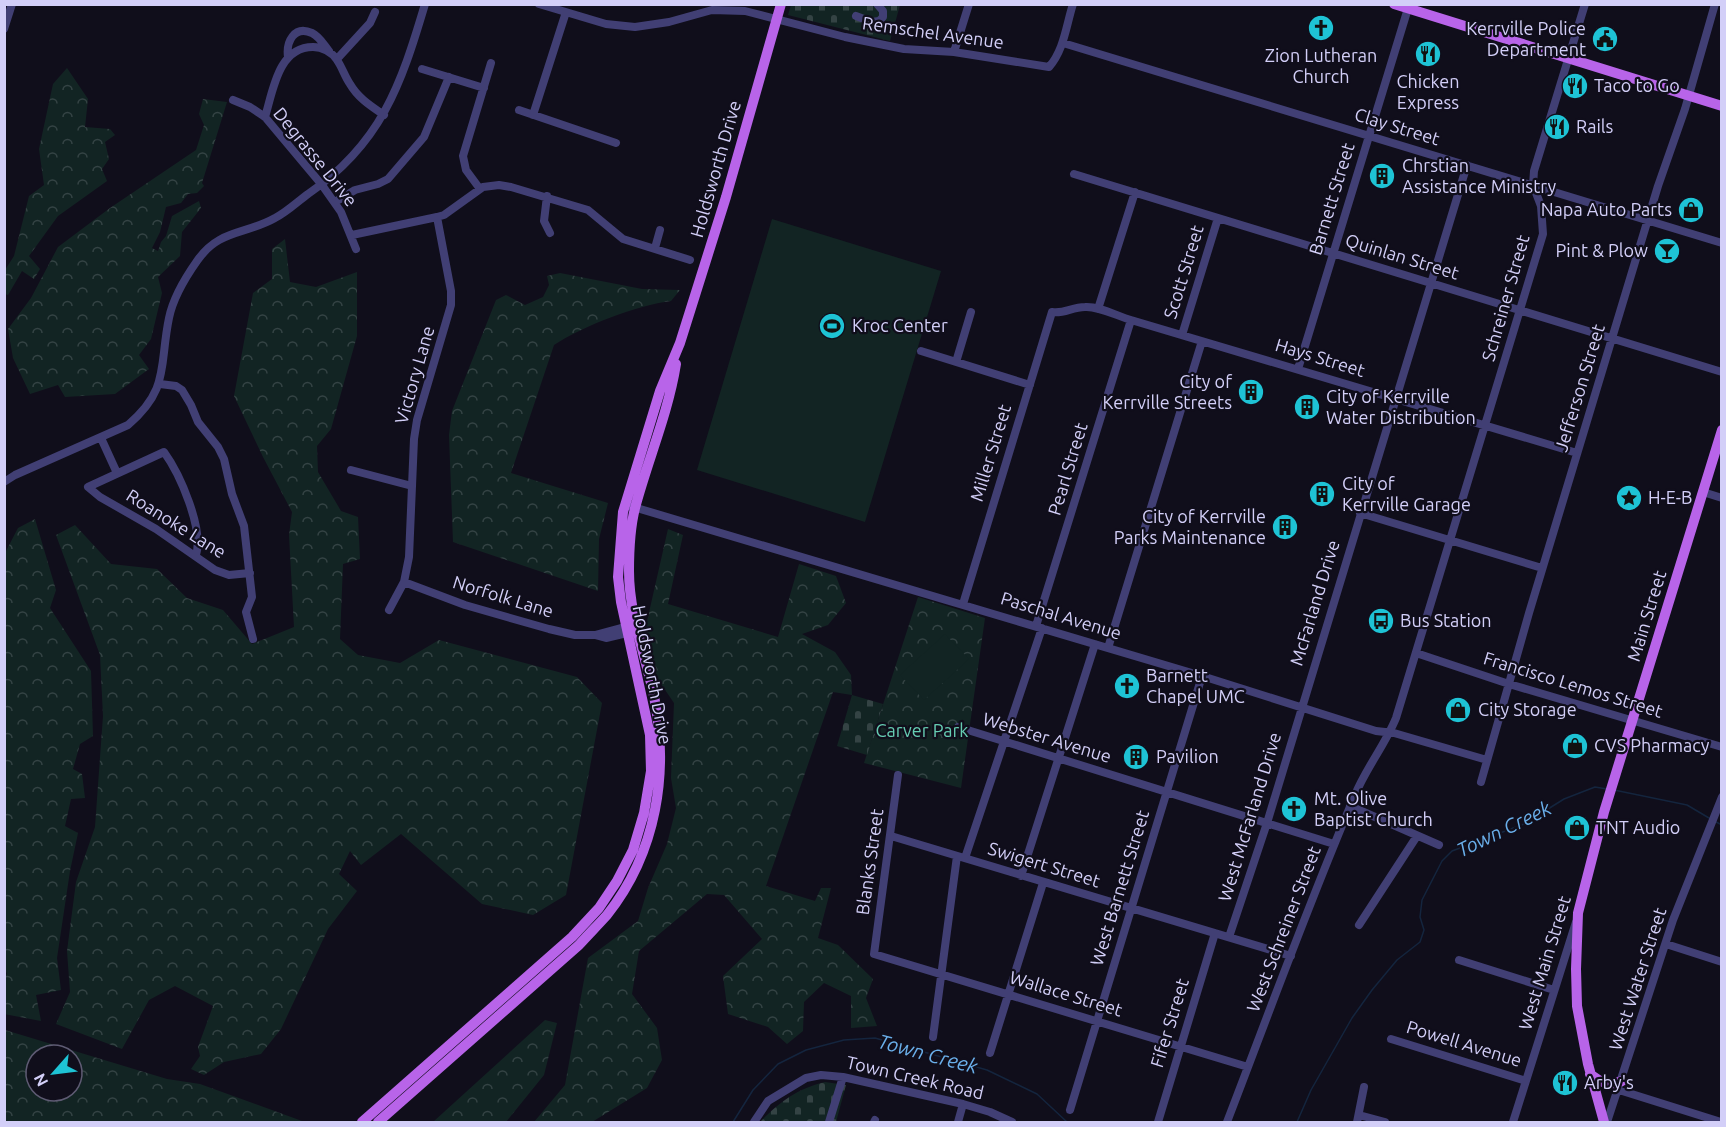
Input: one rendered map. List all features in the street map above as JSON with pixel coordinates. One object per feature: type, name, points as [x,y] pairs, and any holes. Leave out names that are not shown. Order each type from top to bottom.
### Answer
[{"type":"main road","name":"Holdsworth Drive","points":[[378,1122],[572,937],[599,908],[617,881],[633,850],[644,813],[651,771],[650,744],[631,629],[630,506],[671,397],[680,343],[726,197],[781,4]]},
{"type":"main road","points":[[1394,4],[1722,106]]},
{"type":"main road","name":"Main Street","points":[[1605,812],[1722,430]]},
{"type":"main road","name":"West Main Street","points":[[1578,913],[1605,812]]},
{"type":"main road","points":[[1578,913],[1576,996],[1590,1074],[1605,1122]]},
{"type":"main road","name":"Holdsworth Drive","points":[[362,1122],[482,1024]]},
{"type":"main road","points":[[1590,1074],[1604,1084],[1620,1085]]},
{"type":"street","points":[[4,29],[12,4]]},
{"type":"street","points":[[4,482],[128,425],[139,416],[160,384],[173,303],[189,273],[208,246],[230,235],[273,220],[322,185],[359,150],[384,115],[407,64],[425,4]]},
{"type":"street","name":"Remschel Avenue","points":[[539,4],[606,24],[635,27],[669,22],[712,10],[745,11],[904,49],[954,52],[1049,67],[1056,59],[1063,43]]},
{"type":"street","points":[[856,16],[872,22],[879,21],[883,11],[877,4]]},
{"type":"street","points":[[954,52],[969,4]]},
{"type":"street","points":[[1063,43],[1073,4]]},
{"type":"street","points":[[1533,185],[1533,171],[1585,4]]},
{"type":"street","name":"Jefferson Street","points":[[1481,782],[1542,568],[1648,221],[1689,96],[1715,4]]},
{"type":"street","name":"Barnett Street","points":[[1298,369],[1408,7]]},
{"type":"street","points":[[337,59],[370,23],[375,12]]},
{"type":"street","points":[[533,115],[566,12]]},
{"type":"street","points":[[288,57],[289,39],[305,31],[314,33],[337,59],[358,96],[384,115]]},
{"type":"street","name":"Clay Street","points":[[1063,43],[1722,243]]},
{"type":"street","points":[[265,117],[280,70],[288,57],[304,48],[314,47],[329,52]]},
{"type":"street","points":[[480,189],[466,171],[464,156],[490,63]]},
{"type":"street","points":[[422,69],[484,87]]},
{"type":"street","points":[[335,202],[355,190],[378,184],[387,179],[424,137],[449,77]]},
{"type":"street","name":"Degrasse Drive","points":[[233,99],[265,117],[322,185],[335,202],[352,235],[356,249]]},
{"type":"street","points":[[519,110],[616,143]]},
{"type":"street","name":"McFarland Drive","points":[[1301,707],[1467,165]]},
{"type":"street","name":"Quinlan Street","points":[[1074,174],[1722,372]]},
{"type":"street","points":[[352,235],[444,215],[480,189],[499,185],[547,196],[588,210],[623,239],[690,260]]},
{"type":"street","name":"Schreiner Street","points":[[1427,615],[1543,234],[1541,206],[1533,185]]},
{"type":"street","points":[[1098,309],[1135,192]]},
{"type":"street","points":[[1541,206],[1556,192]]},
{"type":"street","points":[[547,196],[544,220],[550,232]]},
{"type":"street","name":"Victory Lane","points":[[389,610],[404,582],[409,557],[414,439],[417,420],[452,305],[437,217]]},
{"type":"street","name":"Scott Street","points":[[1182,335],[1218,218]]},
{"type":"street","points":[[655,248],[660,230]]},
{"type":"street","name":"Hays Street","points":[[1052,312],[1066,312],[1083,307],[1098,309],[1131,321],[1577,453]]},
{"type":"street","points":[[956,362],[971,312]]},
{"type":"street","name":"Miller Street","points":[[963,604],[1052,312]]},
{"type":"street","name":"Pearl Street","points":[[933,1037],[940,974],[961,857],[1004,743],[1131,321]]},
{"type":"street","points":[[1108,648],[1202,341]]},
{"type":"street","points":[[921,351],[1030,385]]},
{"type":"street","points":[[160,384],[176,386],[182,390],[198,422],[221,453],[232,494],[244,526],[252,597],[246,612],[253,639]]},
{"type":"street","points":[[101,438],[117,473],[164,452],[174,466],[188,500],[200,544],[196,555]]},
{"type":"street","points":[[351,470],[412,486]]},
{"type":"street","name":"Roanoke Lane","points":[[117,473],[88,487],[100,497],[196,555],[215,570],[229,575],[250,573]]},
{"type":"street","points":[[1702,492],[1722,498]]},
{"type":"street","name":"Paschal Avenue","points":[[630,506],[1202,676],[1376,731],[1487,760]]},
{"type":"street","points":[[1360,513],[1542,568]]},
{"type":"street","name":"Norfolk Lane","points":[[404,582],[465,605],[575,635],[595,635],[606,638],[631,629]]},
{"type":"street","name":"West Schreiner Street","points":[[1227,1122],[1334,844],[1364,775],[1390,733],[1427,615]]},
{"type":"street","points":[[1021,876],[1095,644]]},
{"type":"street","name":"Francisco Lemos Street","points":[[1416,653],[1509,684],[1722,747]]},
{"type":"street","name":"West Barnett Street","points":[[1070,1110],[1202,676]]},
{"type":"street","name":"West McFarland Drive","points":[[1229,937],[1267,823],[1301,707]]},
{"type":"street","name":"Webster Avenue","points":[[958,727],[1334,844]]},
{"type":"street","name":"Blanks Street","points":[[874,954],[898,775]]},
{"type":"street","name":"West Water Street","points":[[1605,1122],[1620,1085],[1666,944],[1720,801]]},
{"type":"street","points":[[1350,806],[1439,845]]},
{"type":"street","name":"Swigert Street","points":[[891,836],[1291,956]]},
{"type":"street","points":[[1359,925],[1417,836]]},
{"type":"street","points":[[990,1053],[1043,883]]},
{"type":"street","name":"West Main Street","points":[[1514,1122],[1578,913]]},
{"type":"street","name":"Fifer Street","points":[[1158,1122],[1215,933]]},
{"type":"street","points":[[1666,944],[1722,962]]},
{"type":"street","name":"Wallace Street","points":[[874,954],[1248,1067]]},
{"type":"street","points":[[1459,960],[1554,990]]},
{"type":"street","name":"Powell Avenue","points":[[1391,1039],[1526,1081]]},
{"type":"street","name":"Town Creek Road","points":[[754,1122],[768,1101],[806,1078],[820,1075],[843,1077],[963,1104],[990,1112],[1012,1122]]},
{"type":"street","points":[[829,1122],[843,1077]]},
{"type":"street","points":[[1620,1085],[1721,1122]]},
{"type":"street","points":[[1364,1087],[1358,1119],[1385,1122]]},
{"type":"street","points":[[958,1122],[963,1104]]},
{"type":"green space","points":[[791,5],[900,5],[890,41],[788,15]]},
{"type":"green space","points":[[67,68],[88,99],[85,127],[110,129],[115,135],[105,142],[109,159],[102,169],[107,181],[58,216],[29,256],[40,269],[34,279],[22,271],[8,295],[5,294],[5,270],[14,256],[29,196],[44,185],[39,149],[53,84]]},
{"type":"green space","points":[[203,99],[227,102],[202,183],[204,186],[197,193],[188,194],[181,203],[166,207],[160,232],[152,248],[158,251],[166,236],[172,216],[199,201],[201,208],[182,232],[180,256],[158,277],[162,293],[151,339],[139,355],[149,369],[115,394],[65,397],[58,385],[30,394],[13,358],[8,329],[31,298],[58,247],[110,208],[196,150],[204,125],[199,114]]},
{"type":"green space","name":"Kroc Center","points":[[772,219],[941,271],[865,522],[697,470]]},
{"type":"green space","points":[[285,239],[290,282],[316,287],[357,272],[357,336],[331,429],[317,446],[318,472],[341,511],[358,517],[360,559],[343,564],[340,639],[358,655],[400,663],[439,640],[577,677],[602,703],[566,895],[533,915],[482,904],[401,834],[361,865],[350,851],[339,874],[357,891],[328,929],[281,1029],[261,1054],[224,1062],[204,1075],[191,1069],[200,1056],[198,1047],[213,1006],[175,986],[149,1000],[122,1049],[56,1024],[70,992],[67,951],[76,882],[95,827],[103,716],[100,655],[56,535],[75,525],[111,564],[157,569],[187,598],[223,610],[252,644],[294,627],[289,535],[292,512],[234,396],[253,293],[272,279],[272,249]]},
{"type":"green space","points":[[560,273],[642,289],[680,290],[671,301],[611,317],[554,345],[511,473],[608,503],[599,539],[598,591],[453,542],[449,435],[452,411],[496,300],[506,295],[525,305],[543,297],[549,285],[547,276]]},
{"type":"green space","points":[[35,519],[56,590],[50,608],[91,671],[93,736],[80,744],[73,769],[82,774],[85,798],[71,799],[65,826],[78,833],[57,958],[61,990],[36,995],[41,1021],[4,1014],[5,976],[7,974],[4,967],[5,553],[18,528]]},
{"type":"green space","points":[[668,529],[683,535],[668,604],[778,637],[799,564],[836,576],[846,603],[828,625],[802,634],[835,652],[851,675],[852,695],[833,692],[766,886],[815,901],[821,888],[831,888],[818,938],[838,945],[873,979],[866,998],[877,1026],[851,1028],[851,996],[824,983],[804,1002],[803,1031],[787,1044],[768,1027],[728,1014],[723,976],[762,939],[724,895],[707,894],[639,951],[632,994],[657,1028],[662,1060],[647,1088],[592,1122],[534,1122],[565,1085],[588,958],[638,921],[648,888],[667,844],[676,808],[671,778],[674,703],[657,678],[645,630]]},
{"type":"green space","name":"Carver Park","points":[[918,597],[985,618],[961,788],[864,763]]},
{"type":"green space","points":[[945,634],[969,659],[924,700],[900,675]]},
{"type":"green space","points":[[852,695],[883,704],[867,755],[837,746]]},
{"type":"green space","points":[[545,1020],[557,1023],[544,1075],[506,1122],[433,1122]]},
{"type":"green space","points":[[5,1030],[48,1043],[24,1043],[24,1103],[84,1103],[84,1054],[167,1079],[200,1084],[302,1121],[5,1122]]},
{"type":"green space","points":[[825,1082],[846,1085],[836,1122],[760,1122],[789,1097],[805,1088]]},
{"type":"waterway","name":"Town Creek","points":[[1297,1122],[1311,1090],[1352,1018],[1397,960],[1420,942],[1424,930],[1420,917],[1422,900],[1442,861],[1452,851],[1524,824],[1564,799],[1595,787],[1607,789]]},
{"type":"waterway","name":"Town Creek","points":[[1614,790],[1687,805],[1709,818]]},
{"type":"waterway","name":"Town Creek","points":[[1716,822],[1722,825]]},
{"type":"waterway","name":"Town Creek","points":[[733,1122],[753,1090],[778,1064],[806,1050],[844,1040],[875,1038],[987,1070],[1037,1094],[1067,1122]]},
{"type":"place","name":"Zion Lutheran Church","points":[[1321,28]]},
{"type":"place","name":"Kerrville Police Department","points":[[1605,39]]},
{"type":"place","name":"Chicken Express","points":[[1428,54]]},
{"type":"place","name":"Taco to Go","points":[[1575,86]]},
{"type":"place","name":"Rails","points":[[1557,127]]},
{"type":"place","name":"Chrstian Assistance Ministry","points":[[1382,176]]},
{"type":"place","name":"Napa Auto Parts","points":[[1691,210]]},
{"type":"place","name":"Pint & Plow","points":[[1667,251]]},
{"type":"place","name":"Kroc Center","points":[[832,326]]},
{"type":"place","name":"City of Kerrville Streets","points":[[1251,392]]},
{"type":"place","name":"City of Kerrville Water Distribution","points":[[1307,407]]},
{"type":"place","name":"City of Kerrville Garage","points":[[1322,494]]},
{"type":"place","name":"H-E-B","points":[[1629,498]]},
{"type":"place","name":"City of Kerrville Parks Maintenance","points":[[1285,527]]},
{"type":"place","name":"Bus Station","points":[[1381,621]]},
{"type":"place","name":"Barnett Chapel UMC","points":[[1127,686]]},
{"type":"place","name":"City Storage","points":[[1458,710]]},
{"type":"place","name":"CVS Pharmacy","points":[[1575,746]]},
{"type":"place","name":"Pavilion","points":[[1136,757]]},
{"type":"place","name":"Mt. Olive Baptist Church","points":[[1294,809]]},
{"type":"place","name":"TNT Audio","points":[[1577,828]]},
{"type":"place","name":"Arby's","points":[[1565,1083]]}]
